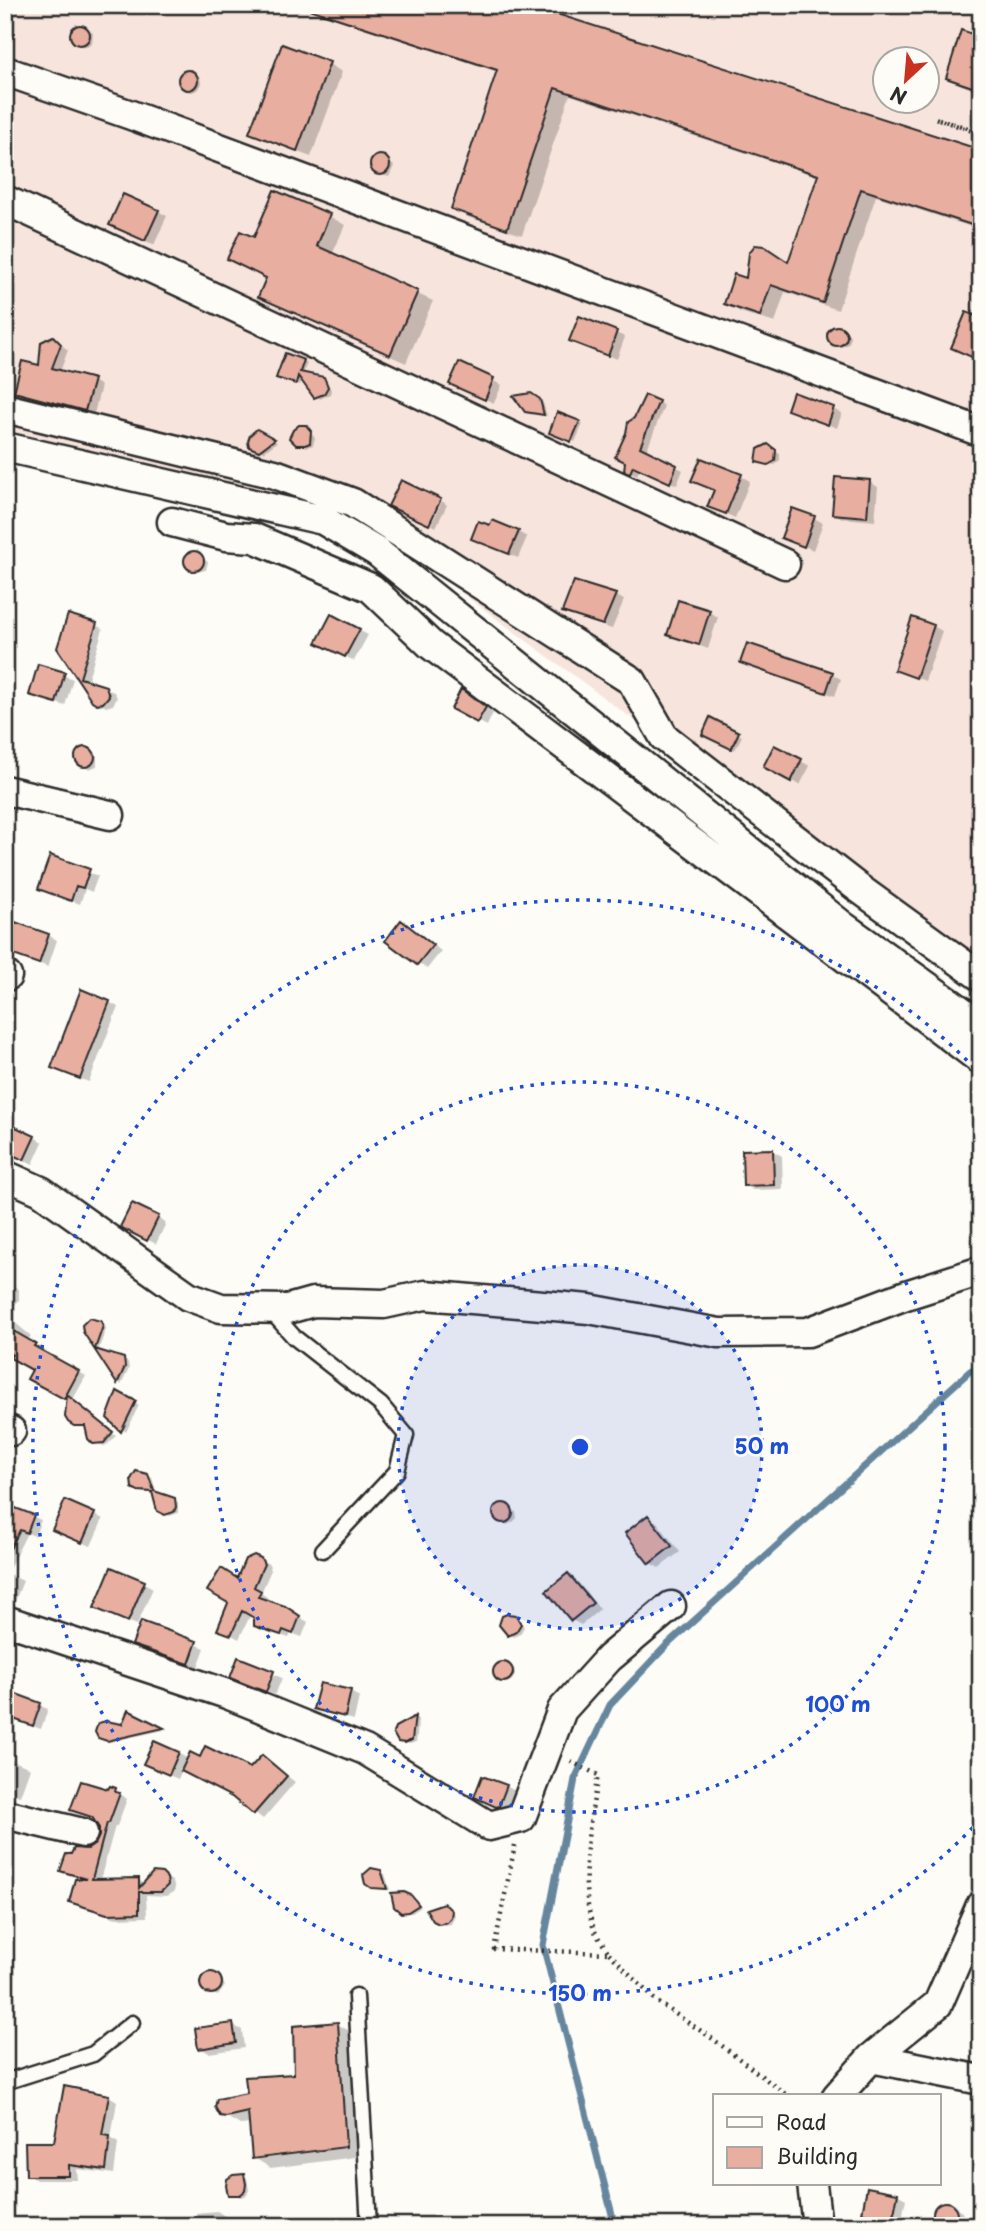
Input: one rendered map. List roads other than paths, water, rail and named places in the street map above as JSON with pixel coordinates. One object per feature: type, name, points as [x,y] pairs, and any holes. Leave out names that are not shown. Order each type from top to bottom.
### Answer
[{"type":"street","points":[[6,75],[144,120],[981,432]]},
{"type":"street","points":[[5,200],[785,564]]},
{"type":"street","points":[[5,408],[275,474],[353,503],[632,681],[664,737],[857,887],[981,976]]},
{"type":"street","points":[[5,447],[323,520],[377,552],[844,927],[981,1025]]},
{"type":"street","points":[[172,522],[226,536],[254,538],[371,588],[431,645],[981,1060]]},
{"type":"street","points":[[5,790],[110,815]]},
{"type":"street","points":[[5,1175],[41,1191],[188,1296],[221,1308],[288,1309],[313,1302],[384,1304],[425,1295],[589,1309],[719,1333],[808,1332],[906,1295],[981,1271]]},
{"type":"street","points":[[5,1620],[227,1695],[365,1750],[489,1826],[521,1818],[562,1710],[609,1658],[671,1606]]},
{"type":"street","points":[[5,1814],[83,1833]]},
{"type":"street","points":[[839,2094],[871,2058],[938,2004],[981,1905]]},
{"type":"street","points":[[871,2058],[981,2080]]},
{"type":"street","points":[[812,2186],[817,2226]]},
{"type":"lane","points":[[269,1308],[294,1337],[381,1405],[406,1435],[397,1471],[323,1550]]},
{"type":"lane","points":[[356,1996],[369,2226]]},
{"type":"lane","points":[[5,2082],[93,2054],[132,2023]]},
{"type":"waterway","points":[[615,2226],[543,1945],[575,1779],[610,1705],[666,1646],[970,1371],[981,1365]]}]
